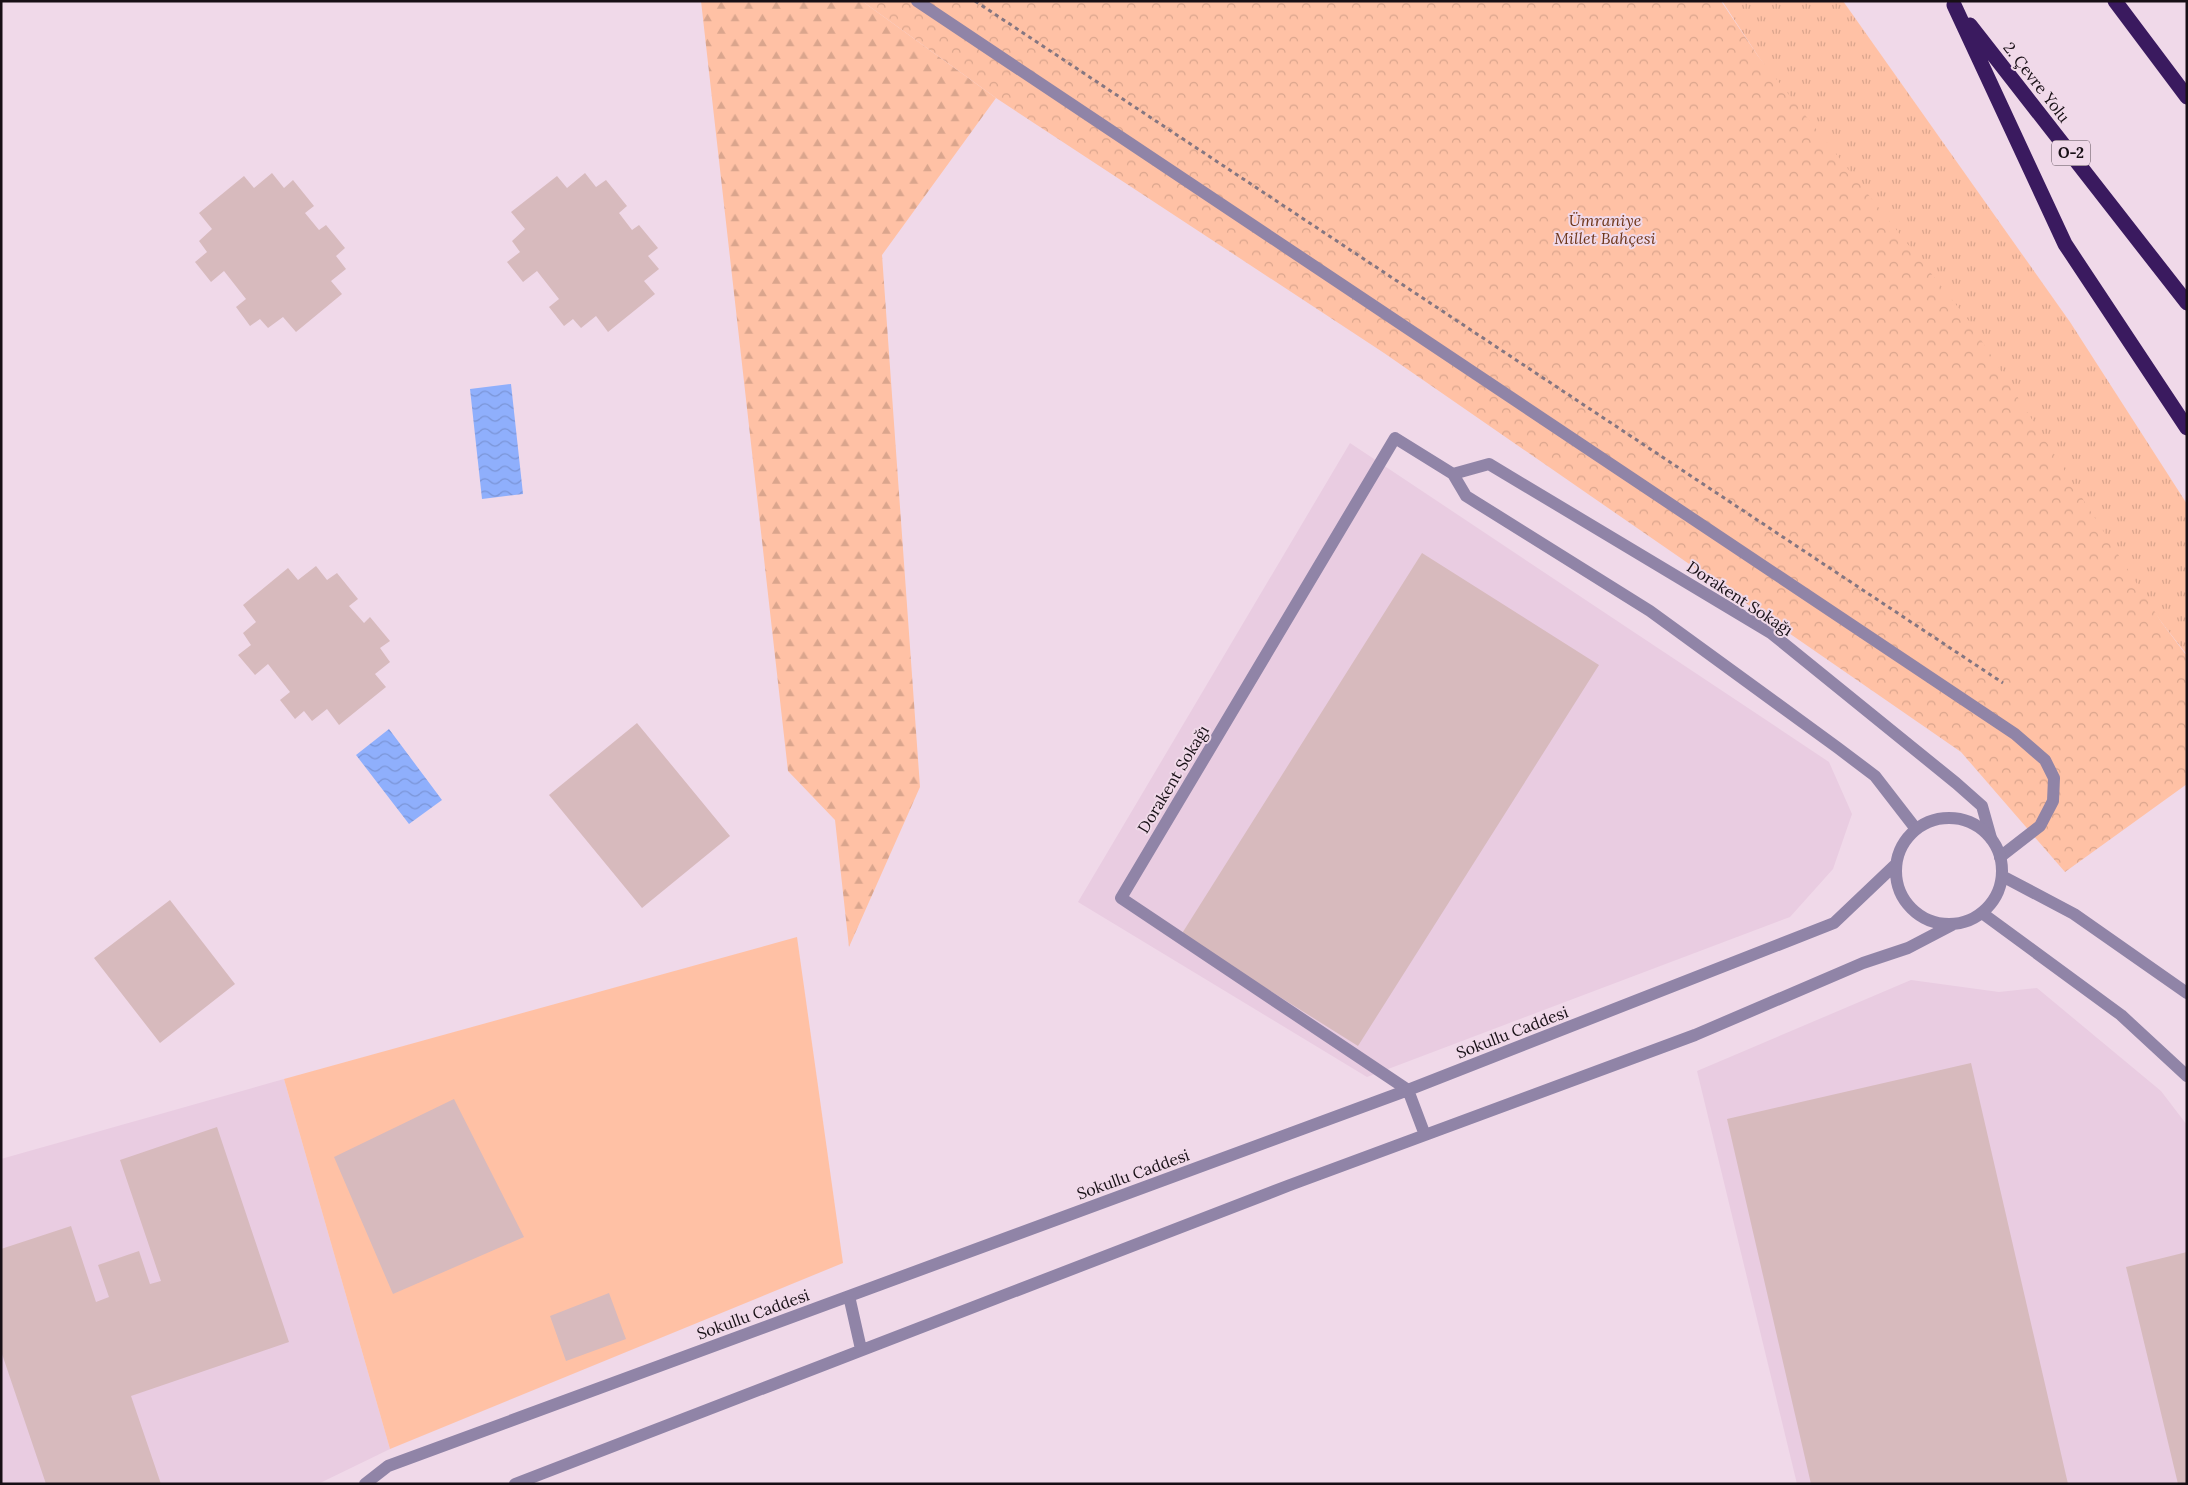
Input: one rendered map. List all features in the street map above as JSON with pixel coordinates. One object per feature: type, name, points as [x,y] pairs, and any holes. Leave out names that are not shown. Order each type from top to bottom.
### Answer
[{"type":"highway","points":[[2115,1],[2187,97]]},
{"type":"highway","points":[[1953,3],[2065,244],[2187,428]]},
{"type":"highway","name":"2. Çevre Yolu","points":[[1953,3],[2187,303]]},
{"type":"street","points":[[917,1],[2015,734],[2045,760],[2054,778],[2053,802],[2040,826],[2000,857]]},
{"type":"street","name":"Dorakent Sokağı","points":[[1408,1090],[1121,898],[1395,438],[1453,474],[1466,496],[1650,611],[1875,776],[1897,807],[1916,829]]},
{"type":"street","name":"Dorakent Sokağı","points":[[1453,474],[1488,464],[1771,633],[1982,806],[1991,838]]},
{"type":"street","name":"Sokullu Caddesi","points":[[365,1484],[388,1466],[1408,1090],[1834,923],[1895,865],[1902,844],[1916,829],[1932,820],[1956,818],[1976,825],[1991,838],[2000,857],[2002,876],[1996,896],[1982,913],[1968,921],[1952,925],[1908,948],[1863,963],[1694,1035],[1281,1188],[515,1484]]},
{"type":"street","points":[[1895,865],[1897,884],[1906,904],[1924,919],[1942,925],[1952,925]]},
{"type":"street","points":[[2002,876],[2074,914],[2187,993]]},
{"type":"street","points":[[1982,913],[2121,1015],[2187,1076]]},
{"type":"street","points":[[1408,1090],[1425,1135]]},
{"type":"street","points":[[849,1296],[861,1350]]},
{"type":"path","points":[[975,1],[2003,683]]},
{"type":"shaded area","points":[[1350,443],[1829,762],[1852,814],[1833,869],[1790,917],[1367,1077],[1078,902]]},
{"type":"shaded area","points":[[1911,980],[1999,992],[2037,988],[2161,1091],[2187,1125],[2187,1484],[1797,1484],[1697,1071]]},
{"type":"shaded area","points":[[284,1079],[390,1449],[318,1484],[1,1484],[1,1159]]},
{"type":"green space","points":[[701,1],[862,1],[996,98],[882,255],[920,787],[849,947],[835,820],[788,771]]},
{"type":"green space","name":"Ümraniye Millet Bahçesi","points":[[862,1],[1721,1],[1758,56],[1969,321],[2162,623],[2187,656],[2187,784],[2065,872],[1961,752],[1384,353],[996,98]]},
{"type":"green space","points":[[1722,1],[1843,1],[2070,322],[2187,504],[2187,655],[2162,623],[1758,56]]},
{"type":"green space","points":[[797,937],[843,1263],[390,1449],[284,1079]]},
{"type":"water","points":[[511,384],[523,494],[482,499],[470,389]]},
{"type":"water","points":[[389,729],[442,800],[409,824],[356,755]]},
{"type":"building","points":[[272,173],[284,188],[293,180],[314,206],[305,213],[319,230],[326,225],[345,248],[336,256],[346,269],[331,281],[342,294],[296,332],[283,317],[268,328],[260,319],[250,326],[236,307],[246,299],[224,271],[211,282],[195,262],[207,252],[199,241],[212,229],[199,213],[244,176],[254,188]]},
{"type":"building","points":[[585,173],[596,187],[606,180],[627,206],[619,213],[632,230],[639,225],[658,248],[648,256],[659,269],[644,281],[655,294],[608,332],[596,316],[581,328],[573,319],[564,326],[549,307],[559,299],[537,271],[523,282],[507,262],[520,252],[512,241],[525,229],[511,212],[557,176],[567,188]]},
{"type":"building","points":[[1422,553],[1599,665],[1358,1046],[1181,935]]},
{"type":"building","points":[[316,566],[327,580],[337,573],[358,599],[349,606],[364,623],[370,617],[390,641],[380,648],[390,662],[375,674],[386,687],[339,725],[327,709],[312,721],[304,711],[295,719],[280,700],[290,692],[268,664],[255,675],[238,655],[251,645],[243,633],[256,622],[243,605],[288,568],[298,580]]},
{"type":"building","points":[[637,723],[730,836],[642,908],[549,795]]},
{"type":"building","points":[[170,900],[235,984],[160,1043],[94,958]]},
{"type":"building","points":[[1971,1063],[2068,1484],[1811,1484],[1727,1119]]},
{"type":"building","points":[[454,1099],[524,1237],[393,1294],[334,1157]]},
{"type":"building","points":[[217,1127],[289,1342],[131,1396],[161,1484],[46,1484],[1,1351],[1,1249],[71,1226],[96,1302],[109,1297],[98,1265],[139,1251],[150,1284],[161,1281],[120,1160]]},
{"type":"building","points":[[2187,1252],[2187,1484],[2178,1484],[2126,1267]]},
{"type":"building","points":[[609,1293],[626,1339],[566,1361],[550,1316]]}]
